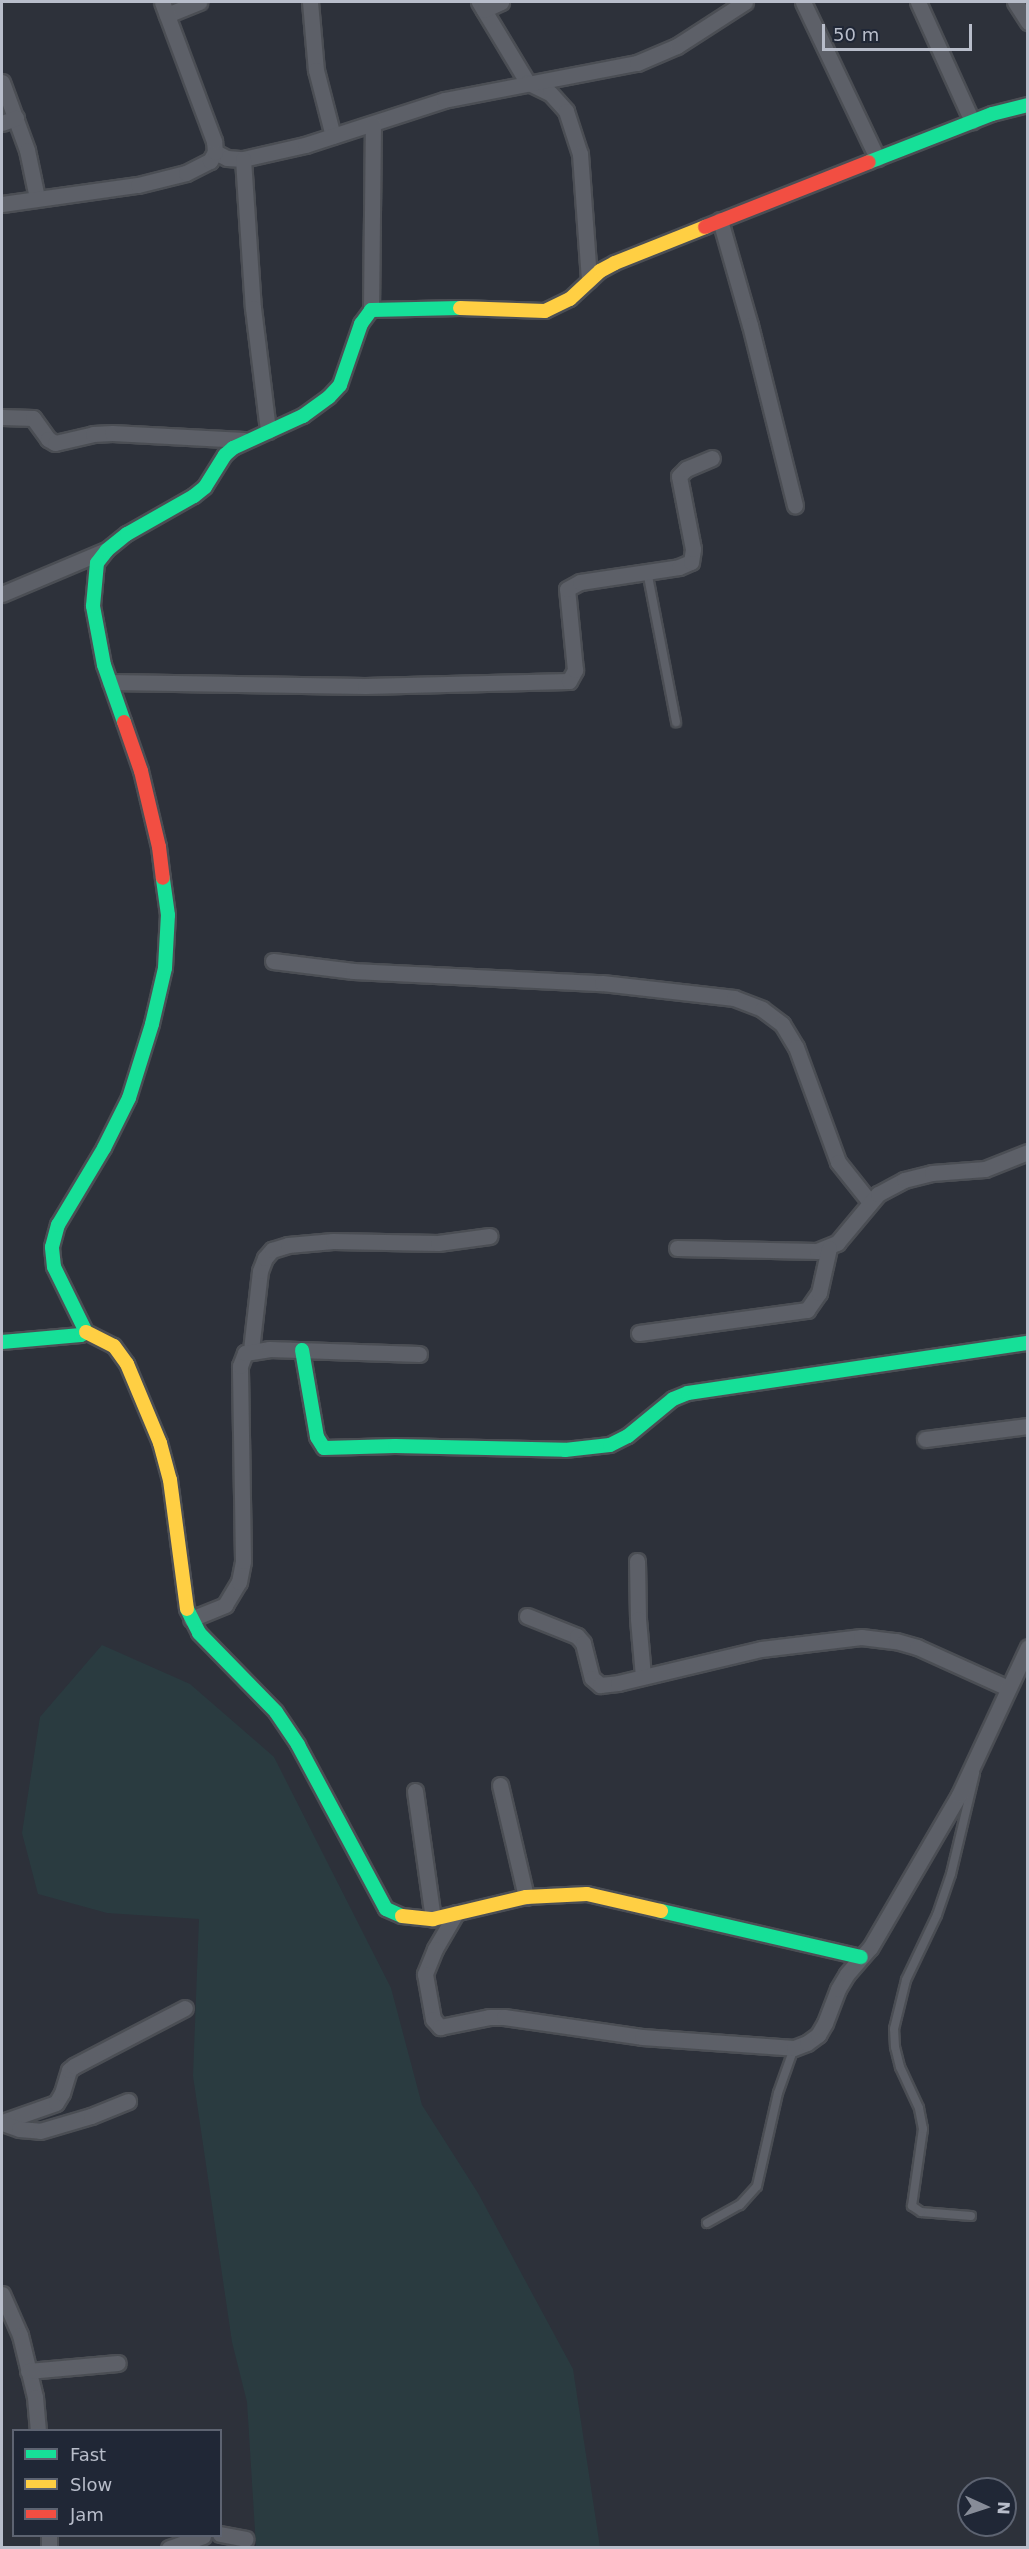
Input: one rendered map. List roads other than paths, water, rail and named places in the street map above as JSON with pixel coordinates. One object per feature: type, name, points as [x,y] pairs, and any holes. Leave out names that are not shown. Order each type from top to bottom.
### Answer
[{"type":"street","points":[[2,204],[138,185],[206,166],[215,152],[214,141],[164,8],[200,2]]},
{"type":"street","points":[[310,2],[316,70],[333,136]]},
{"type":"street","points":[[501,2],[482,6],[527,82],[550,93],[566,111],[576,143],[585,198],[589,280]]},
{"type":"street","points":[[215,152],[227,158],[243,159],[333,136],[444,100],[527,82],[566,78],[657,56],[677,46],[745,2]]},
{"type":"street","points":[[803,2],[877,158]]},
{"type":"street","points":[[918,2],[972,121]]},
{"type":"street","points":[[1015,2],[1028,22]]},
{"type":"street","points":[[2,82],[9,121],[27,150],[37,198]]},
{"type":"street","points":[[371,310],[447,307],[545,311],[570,299],[589,280],[615,263],[972,121],[1022,106]]},
{"type":"street","points":[[2,594],[107,549],[127,534],[194,496],[205,487],[225,454],[303,416],[340,385],[361,324],[371,310],[373,124]]},
{"type":"street","points":[[243,159],[253,308],[268,432]]},
{"type":"street","points":[[720,220],[750,325],[795,505]]},
{"type":"street","points":[[2,417],[33,418],[48,439],[55,443],[93,434],[112,433],[248,441]]},
{"type":"street","points":[[110,682],[365,686],[569,681],[575,670],[567,589],[580,582],[679,567],[691,561],[693,549],[679,476],[686,469],[712,458]]},
{"type":"street","points":[[107,549],[97,563],[93,606],[104,665],[141,771],[159,847],[168,915],[165,968],[152,1024],[129,1098],[104,1148],[58,1225],[52,1247],[54,1268],[86,1332],[114,1346],[127,1364],[160,1443],[170,1480],[186,1606],[191,1619],[199,1633],[276,1712],[298,1745],[386,1909],[407,1918],[433,1919],[526,1897],[587,1894],[861,1958]]},
{"type":"street","points":[[273,961],[353,971],[602,983],[734,998],[762,1009],[782,1024],[796,1047],[838,1162],[869,1202]]},
{"type":"street","points":[[677,1248],[782,1252],[818,1251],[829,1248],[837,1243],[869,1202],[894,1184],[918,1175],[986,1169],[1028,1152]]},
{"type":"street","points":[[251,1350],[260,1271],[265,1258],[272,1250],[288,1245],[333,1241],[438,1243],[489,1236]]},
{"type":"street","points":[[639,1333],[807,1310],[819,1293],[829,1248]]},
{"type":"street","points":[[2,1342],[81,1335],[86,1332]]},
{"type":"street","points":[[302,1350],[317,1437],[324,1448],[395,1446],[565,1450],[610,1445],[628,1436],[673,1399],[688,1393],[1028,1343]]},
{"type":"street","points":[[191,1619],[225,1605],[239,1582],[243,1561],[241,1358],[251,1350],[419,1354]]},
{"type":"street","points":[[925,1439],[1028,1426]]},
{"type":"street","points":[[637,1561],[638,1619],[644,1676]]},
{"type":"street","points":[[527,1616],[577,1636],[583,1643],[596,1683],[618,1683],[761,1649],[879,1638],[917,1647],[1008,1688]]},
{"type":"street","points":[[456,1913],[435,1949],[425,1974],[433,2019],[440,2027],[489,2017],[504,2017],[642,2037],[794,2048],[818,2035],[838,1989],[870,1948],[978,1760],[1028,1647]]},
{"type":"street","points":[[500,1785],[526,1897]]},
{"type":"street","points":[[415,1791],[433,1919]]},
{"type":"street","points":[[2,2123],[56,2103],[62,2093],[69,2070],[74,2066],[185,2008]]},
{"type":"street","points":[[2,2123],[19,2129],[40,2131],[82,2119],[129,2101]]},
{"type":"street","points":[[2,2294],[14,2323],[28,2371],[38,2429]]},
{"type":"street","points":[[2,2333],[14,2323]]},
{"type":"street","points":[[28,2371],[118,2364]]},
{"type":"street","points":[[222,2534],[246,2539]]},
{"type":"street","points":[[169,2547],[197,2537]]},
{"type":"lane","points":[[647,571],[676,722]]},
{"type":"lane","points":[[971,2216],[921,2212],[912,2206],[923,2129],[919,2108],[900,2067],[895,2047],[894,2029],[897,2008],[906,1980],[937,1915],[951,1874],[978,1760]]},
{"type":"lane","points":[[707,2223],[740,2205],[757,2186],[778,2093],[794,2048]]}]
